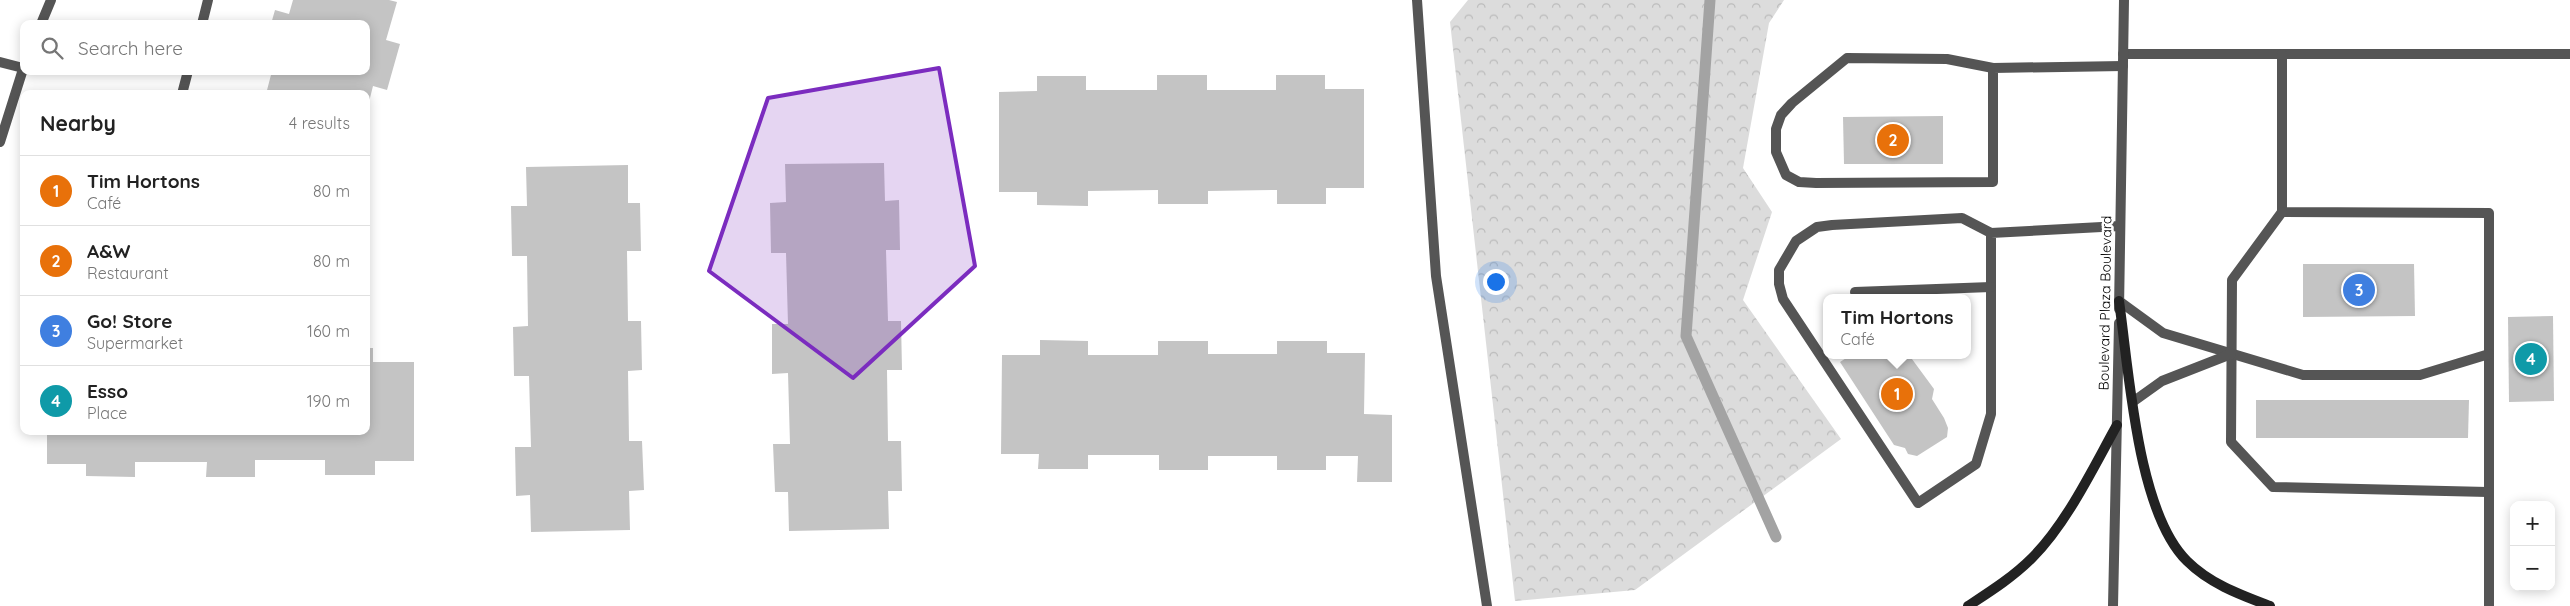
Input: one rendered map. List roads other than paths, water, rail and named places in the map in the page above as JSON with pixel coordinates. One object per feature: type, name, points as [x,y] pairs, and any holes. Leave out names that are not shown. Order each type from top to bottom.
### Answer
[{"type":"main road","points":[[2119,301],[2141,456],[2162,526],[2187,561],[2227,590],[2270,606]]},
{"type":"main road","points":[[1968,606],[2007,581],[2033,556],[2071,506],[2117,425]]},
{"type":"street","points":[[44,20],[51,0]]},
{"type":"street","points":[[203,20],[208,0]]},
{"type":"street","points":[[1417,0],[1436,276],[1486,606]]},
{"type":"street","name":"Boulevard Plaza Boulevard","points":[[2113,606],[2124,0]]},
{"type":"street","points":[[2123,54],[2570,54]]},
{"type":"street","points":[[2282,54],[2282,212],[2232,280],[2231,442],[2273,487],[2488,492]]},
{"type":"street","points":[[1993,68],[1993,182],[1816,184],[1799,182],[1786,175],[1776,152],[1776,129],[1781,115],[1792,103],[1847,58],[1947,59],[1993,68],[2123,66]]},
{"type":"street","points":[[0,62],[20,66]]},
{"type":"street","points":[[0,142],[21,75]]},
{"type":"street","points":[[183,90],[187,75]]},
{"type":"street","points":[[2282,212],[2489,213],[2489,606]]},
{"type":"street","points":[[1991,233],[1992,414],[1976,464],[1918,503],[1783,299],[1779,284],[1779,270],[1796,241],[1817,227],[1962,218],[1991,233],[2120,226]]},
{"type":"street","points":[[1855,292],[1991,287]]},
{"type":"street","points":[[2119,301],[2162,333],[2303,375],[2420,375],[2489,354]]},
{"type":"street","points":[[2134,401],[2162,381],[2231,354]]},
{"type":"waterway","points":[[1710,0],[1686,336],[1776,537]]},
{"type":"place","name":"A&W","points":[[1893,140]]},
{"type":"place","name":"Go! Store","points":[[2359,290]]},
{"type":"place","name":"Esso","points":[[2531,359]]},
{"type":"place","name":"Tim Hortons","points":[[1897,394]]}]
